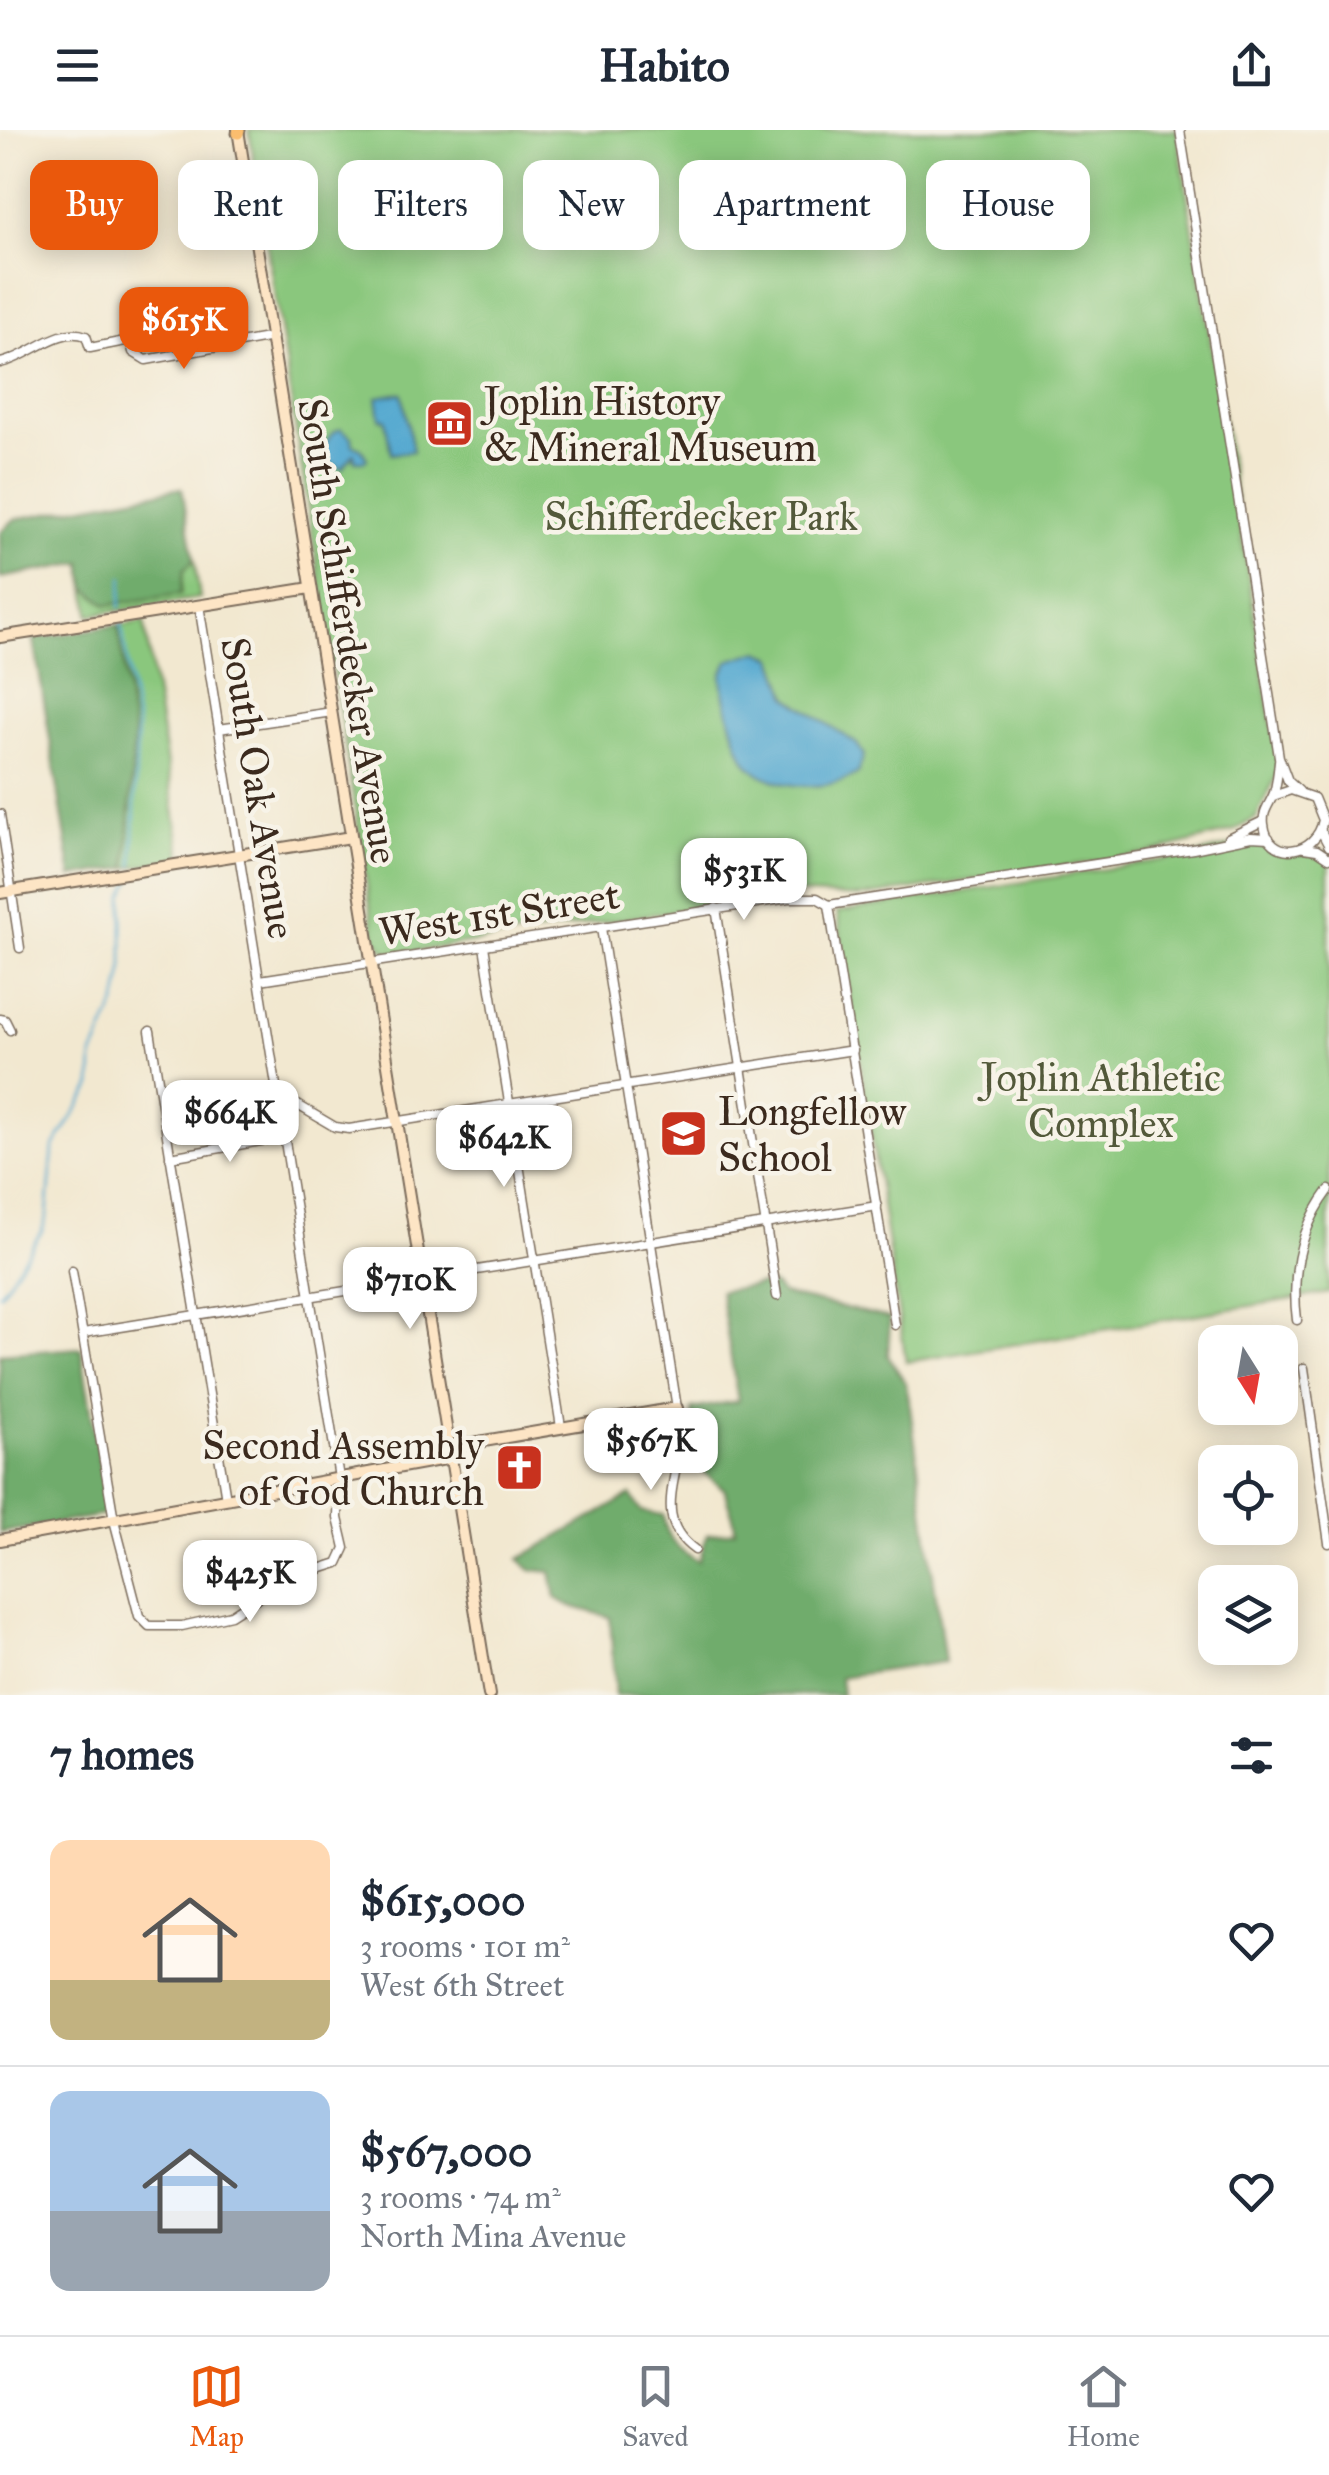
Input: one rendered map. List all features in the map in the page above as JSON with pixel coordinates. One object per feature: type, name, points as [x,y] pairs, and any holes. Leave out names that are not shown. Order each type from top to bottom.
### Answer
[{"type":"main road","name":"South Schifferdecker Avenue","points":[[239,131],[490,1695]]},
{"type":"main road","points":[[0,637],[312,588]]},
{"type":"main road","points":[[6,892],[351,837]]},
{"type":"main road","points":[[0,1540],[339,1478],[561,1428],[678,1408]]},
{"type":"street","points":[[1180,130],[1280,756],[1288,781],[1314,798],[1321,808],[1321,832],[1329,846]]},
{"type":"street","points":[[0,364],[18,360],[52,338],[80,332],[90,348],[130,340],[134,352],[146,360],[273,337]]},
{"type":"street","name":"South Oak Avenue","points":[[114,1520],[139,1616],[149,1626],[182,1626],[231,1615],[285,1580],[338,1563],[345,1548],[338,1518],[339,1478],[199,605]]},
{"type":"street","points":[[219,729],[332,712]]},
{"type":"street","points":[[1280,756],[1273,796],[1263,820],[1269,838],[1285,849],[1317,850],[1329,858]]},
{"type":"street","points":[[1273,796],[1299,791]]},
{"type":"street","points":[[0,814],[6,892],[20,948]]},
{"type":"street","name":"West 1st Street","points":[[1220,842],[1263,820]]},
{"type":"street","points":[[1304,848],[1321,832]]},
{"type":"street","name":"West 1st Street","points":[[260,980],[716,908],[802,897],[816,898],[830,906],[1220,842],[1269,838]]},
{"type":"street","points":[[830,906],[895,1325]]},
{"type":"street","points":[[716,908],[776,1296]]},
{"type":"street","points":[[602,928],[678,1408],[679,1450],[670,1488],[670,1515],[679,1535],[695,1550]]},
{"type":"street","points":[[484,946],[561,1428]]},
{"type":"street","points":[[0,1020],[5,1020],[10,1030]]},
{"type":"street","points":[[150,1031],[226,1499]]},
{"type":"street","points":[[279,1094],[335,1127],[350,1129],[852,1050]]},
{"type":"street","points":[[170,1157],[284,1137]]},
{"type":"street","points":[[1298,1320],[1294,1294],[1299,1252],[1314,1210],[1329,1190]]},
{"type":"street","points":[[84,1333],[877,1206]]},
{"type":"street","points":[[72,1272],[114,1520]]},
{"type":"street","points":[[1304,1368],[1329,1543]]},
{"type":"green space","name":"Schifferdecker Park","points":[[249,130],[1177,130],[1277,756],[1278,773],[1256,818],[1233,831],[1146,854],[861,897],[789,893],[398,954],[384,951],[375,937],[268,250],[318,250],[318,160],[254,160]]},
{"type":"green space","points":[[182,488],[194,559],[184,570],[181,594],[107,605],[86,588],[82,563],[0,578],[0,532],[15,519]]},
{"type":"green space","points":[[194,559],[200,598],[90,615],[86,588],[107,605],[181,593],[184,570]]},
{"type":"green space","points":[[144,621],[182,859],[127,868],[134,734],[118,626]]},
{"type":"green space","points":[[118,625],[134,734],[127,868],[72,877],[34,639]]},
{"type":"green space","name":"Joplin Athletic Complex","points":[[1251,841],[1267,844],[1286,855],[1329,851],[1329,1293],[906,1362],[837,912],[1198,854]]},
{"type":"green space","points":[[771,1283],[782,1294],[890,1318],[888,1356],[905,1382],[909,1399],[945,1662],[840,1677],[842,1695],[615,1695],[610,1617],[556,1598],[551,1572],[532,1570],[519,1559],[631,1495],[641,1511],[663,1515],[674,1543],[699,1561],[707,1535],[735,1531],[725,1490],[702,1471],[697,1460],[692,1409],[738,1401],[720,1291]]},
{"type":"green space","points":[[81,1348],[107,1510],[103,1515],[0,1533],[0,1354]]},
{"type":"water","points":[[402,393],[413,451],[391,454],[377,397]]},
{"type":"water","points":[[341,429],[352,437],[353,445],[361,448],[367,459],[355,461],[354,454],[342,469],[323,455],[330,437]]},
{"type":"water","points":[[759,651],[774,658],[788,697],[857,744],[864,755],[858,773],[832,783],[802,786],[771,779],[748,764],[731,721],[722,675],[728,661]]},
{"type":"waterway","points":[[120,607],[123,577]]},
{"type":"waterway","points":[[121,621],[137,726],[133,866]]},
{"type":"waterway","points":[[0,1294],[42,1231],[53,1148],[92,1086],[93,1055],[117,1002],[123,971],[123,896],[133,877]]},
{"type":"place","name":"Joplin History & Mineral Museum","points":[[449,424]]},
{"type":"place","name":"Longfellow School","points":[[683,1134]]},
{"type":"place","name":"Second Assembly of God Church","points":[[519,1468]]}]
